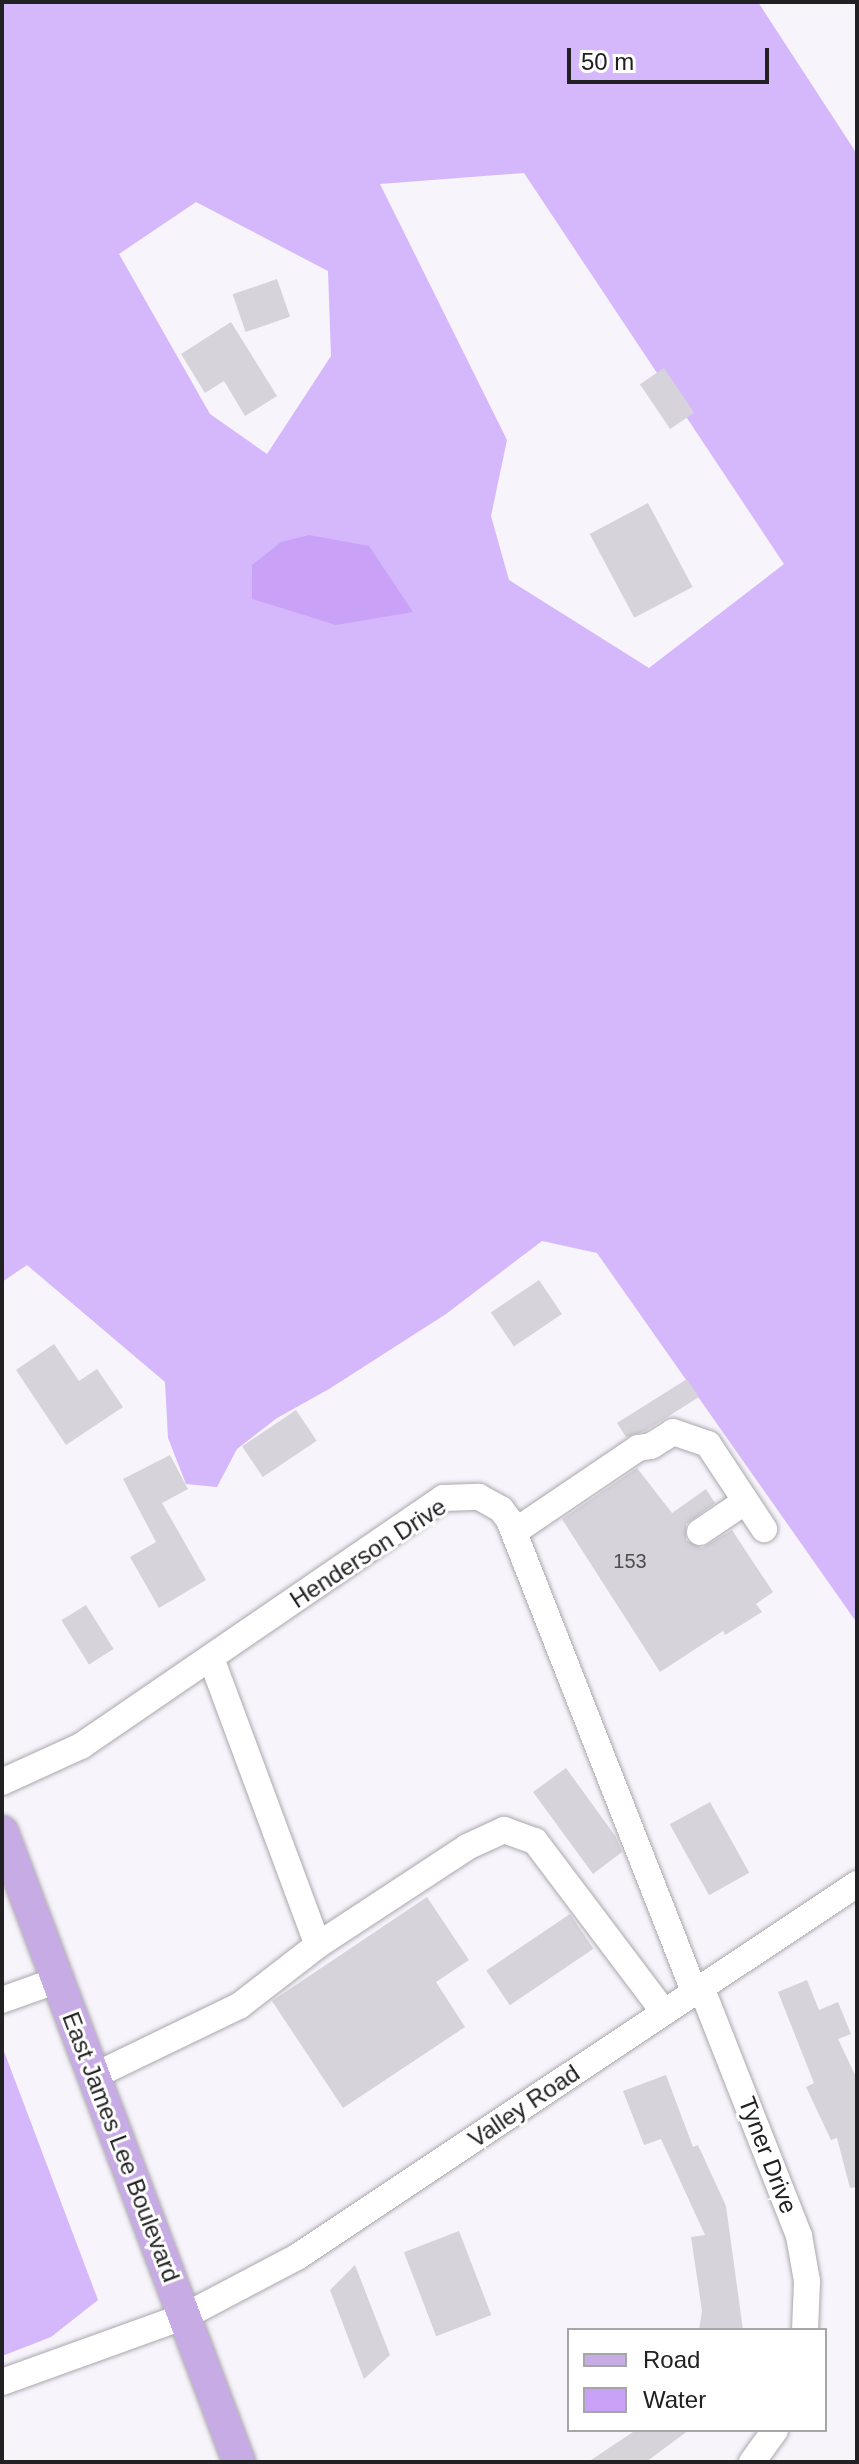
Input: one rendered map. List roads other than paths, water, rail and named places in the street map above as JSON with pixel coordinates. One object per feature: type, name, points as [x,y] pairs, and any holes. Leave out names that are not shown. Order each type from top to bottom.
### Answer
[{"type":"main road","name":"East James Lee Boulevard","points":[[2,1832],[239,2462]]},
{"type":"street","points":[[514,1532],[638,1448],[651,1446],[673,1432],[708,1444],[764,1529]]},
{"type":"street","name":"Henderson Drive","points":[[2,1782],[81,1746],[443,1498],[467,1496],[491,1502],[509,1520],[698,1989]]},
{"type":"street","points":[[700,1532],[746,1501]]},
{"type":"street","points":[[211,1658],[318,1945]]},
{"type":"street","points":[[94,2076],[239,2006],[318,1945],[467,1847],[504,1830],[535,1841],[664,2012]]},
{"type":"street","name":"Valley Road","points":[[2,2382],[185,2316],[297,2257],[857,1884]]},
{"type":"street","points":[[2,2000],[58,1980]]},
{"type":"street","name":"Tyner Drive","points":[[698,1989],[799,2236],[807,2281],[805,2328]]},
{"type":"street","points":[[752,2462],[774,2432]]},
{"type":"water","points":[[309,535],[369,546],[413,612],[336,625],[252,599],[252,565],[281,542]]}]
